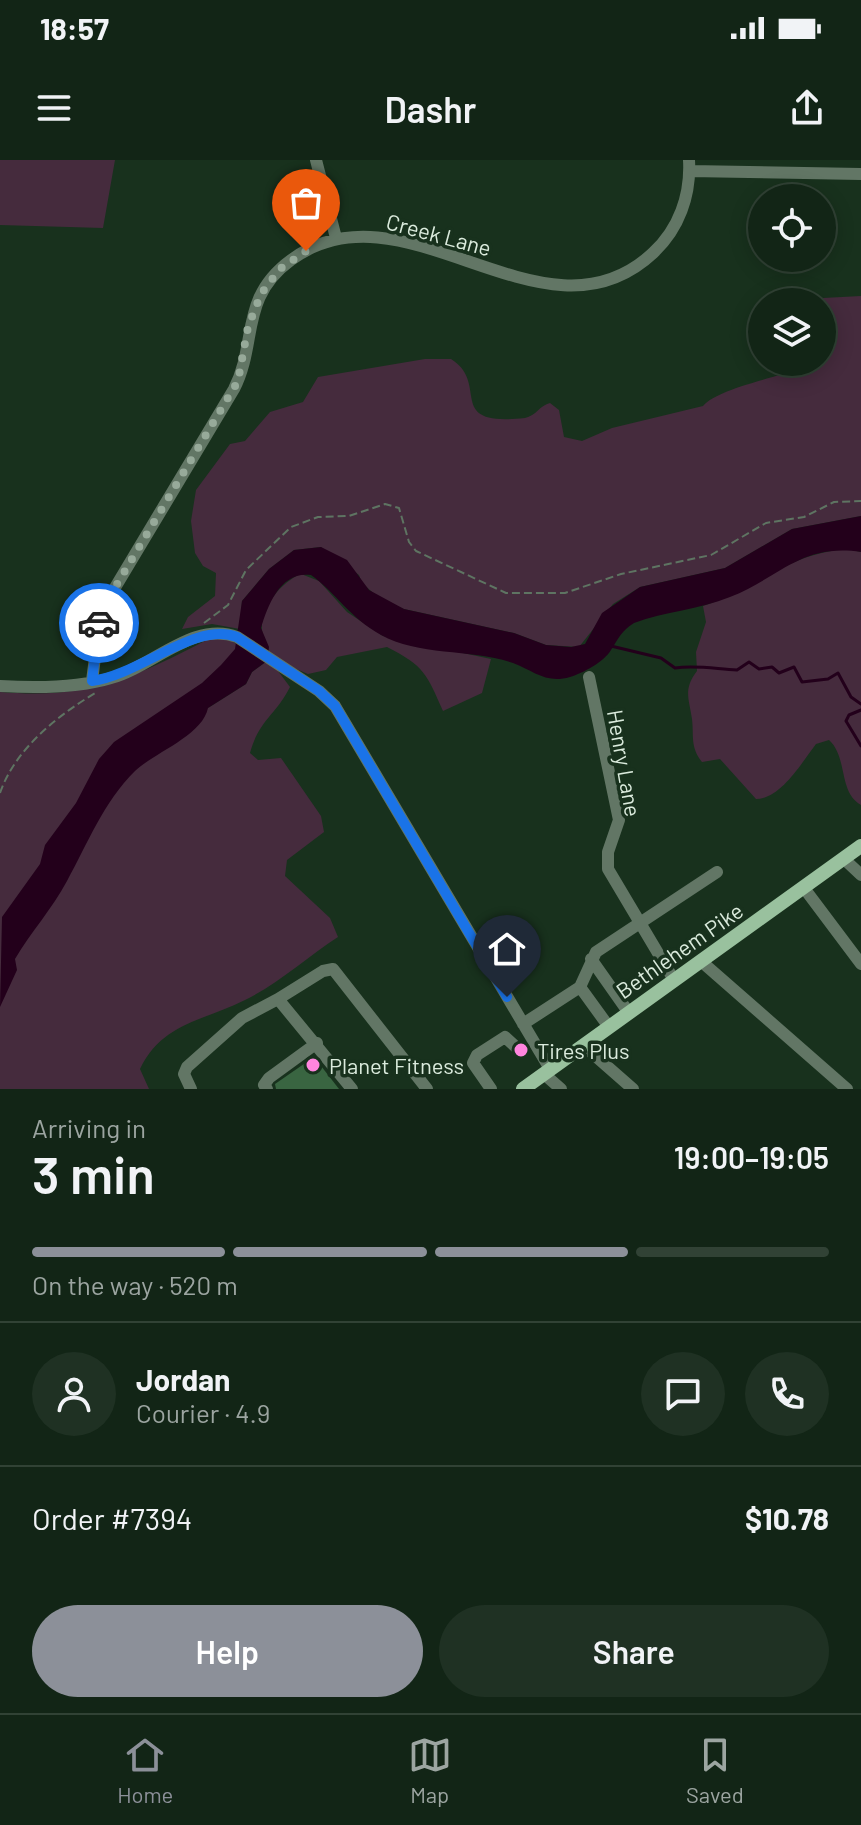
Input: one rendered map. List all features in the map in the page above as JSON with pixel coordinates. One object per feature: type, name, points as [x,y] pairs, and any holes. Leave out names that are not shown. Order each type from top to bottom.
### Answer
[{"type":"main road","name":"Bethlehem Pike","points":[[523,1089],[861,846]]},
{"type":"street","points":[[316,160],[336,238]]},
{"type":"street","points":[[690,165],[861,174]]},
{"type":"street","name":"Creek Lane","points":[[92,681],[100,618],[110,596],[238,381],[248,327],[261,294],[292,259],[336,238],[361,235],[387,238],[561,287],[586,285],[617,277],[660,246],[685,204],[690,165]]},
{"type":"street","points":[[0,686],[25,688],[110,679],[148,664],[202,635],[222,633],[237,637],[319,691],[335,706],[523,1024],[547,1071],[561,1089]]},
{"type":"street","name":"Henry Lane","points":[[589,677],[619,820],[608,852],[608,869],[674,980]]},
{"type":"street","points":[[844,859],[861,875]]},
{"type":"street","points":[[523,1024],[580,987],[596,952],[717,872]]},
{"type":"street","points":[[804,888],[861,964]]},
{"type":"street","points":[[591,959],[629,1013]]},
{"type":"street","points":[[702,962],[847,1089]]},
{"type":"street","points":[[191,1089],[184,1074],[187,1067],[242,1018],[333,969],[427,1089]]},
{"type":"street","points":[[580,987],[609,1027]]},
{"type":"street","points":[[278,999],[352,1089]]},
{"type":"street","points":[[491,1089],[473,1063],[474,1059],[505,1037],[517,1048]]},
{"type":"street","points":[[267,1089],[264,1085],[269,1078],[317,1043]]},
{"type":"street","points":[[584,1046],[633,1089]]},
{"type":"path","points":[[220,612],[231,601],[246,570],[286,530],[310,519],[349,516],[385,504],[399,508],[409,542],[416,551],[506,593],[553,594],[583,589],[621,574],[711,555],[766,523],[804,517],[834,502],[861,501]]},
{"type":"path","points":[[0,793],[7,777],[39,736],[65,712],[105,688]]},
{"type":"shaded area","points":[[0,160],[115,160],[103,228],[0,225]]},
{"type":"shaded area","points":[[861,296],[861,516],[792,529],[725,568],[640,587],[613,604],[579,647],[546,645],[514,633],[404,609],[379,598],[362,583],[359,575],[321,547],[294,550],[269,569],[242,601],[240,629],[212,624],[182,629],[188,617],[215,596],[216,573],[203,566],[195,553],[191,521],[196,490],[230,444],[245,441],[270,412],[303,402],[318,377],[425,359],[451,359],[462,369],[476,410],[484,416],[525,418],[550,403],[559,410],[564,437],[582,441],[612,428],[703,406],[721,394],[774,376],[836,376],[836,297]]},
{"type":"shaded area","points":[[861,516],[861,552],[840,551],[806,557],[730,597],[634,623],[598,663],[562,679],[540,676],[497,659],[396,642],[360,621],[311,575],[292,578],[277,591],[261,628],[269,647],[267,661],[252,672],[246,684],[208,708],[204,718],[188,735],[144,764],[124,783],[97,824],[61,891],[15,959],[17,970],[0,1007],[2,917],[40,864],[45,845],[76,803],[99,759],[114,742],[202,683],[221,665],[235,649],[242,601],[269,569],[294,550],[321,547],[347,560],[369,590],[404,609],[514,633],[546,645],[571,647],[585,644],[602,613],[640,587],[725,568],[792,529]]},
{"type":"shaded area","points":[[847,549],[861,552],[861,805],[849,792],[839,756],[829,740],[816,744],[774,793],[756,799],[720,759],[702,762],[694,746],[688,694],[697,671],[696,652],[706,622],[703,606],[806,557]]},
{"type":"shaded area","points":[[301,574],[319,581],[347,612],[383,636],[491,659],[482,693],[443,711],[433,688],[417,666],[387,647],[337,657],[326,670],[308,674],[282,663],[278,671],[290,687],[258,733],[250,753],[258,760],[281,758],[321,816],[324,832],[287,860],[285,876],[330,918],[338,937],[257,994],[172,1032],[149,1054],[140,1069],[149,1089],[0,1089],[0,692],[63,692],[90,688],[140,672],[220,633],[247,651],[208,708],[246,684],[252,672],[267,661],[268,649],[262,630],[264,613],[279,589]]},
{"type":"building","name":"Planet Fitness","points":[[314,1057],[339,1089],[276,1089],[275,1084]]},
{"type":"waterway","points":[[611,646],[661,658],[675,668],[737,670],[749,662],[759,669],[772,667],[779,673],[794,667],[802,682],[828,679],[838,673],[851,697],[861,704]]},
{"type":"waterway","points":[[861,710],[849,715],[846,721],[861,746]]},
{"type":"way so far","points":[[99,623],[110,596],[229,400],[241,373],[248,327],[261,294],[280,269],[306,251]]},
{"type":"place","name":"Tires Plus","points":[[521,1050]]},
{"type":"place","name":"Planet Fitness","points":[[313,1065]]},
{"type":"route","points":[[99,623],[92,681],[110,679],[148,664],[202,635],[222,633],[237,637],[319,691],[335,706],[507,997]]}]
